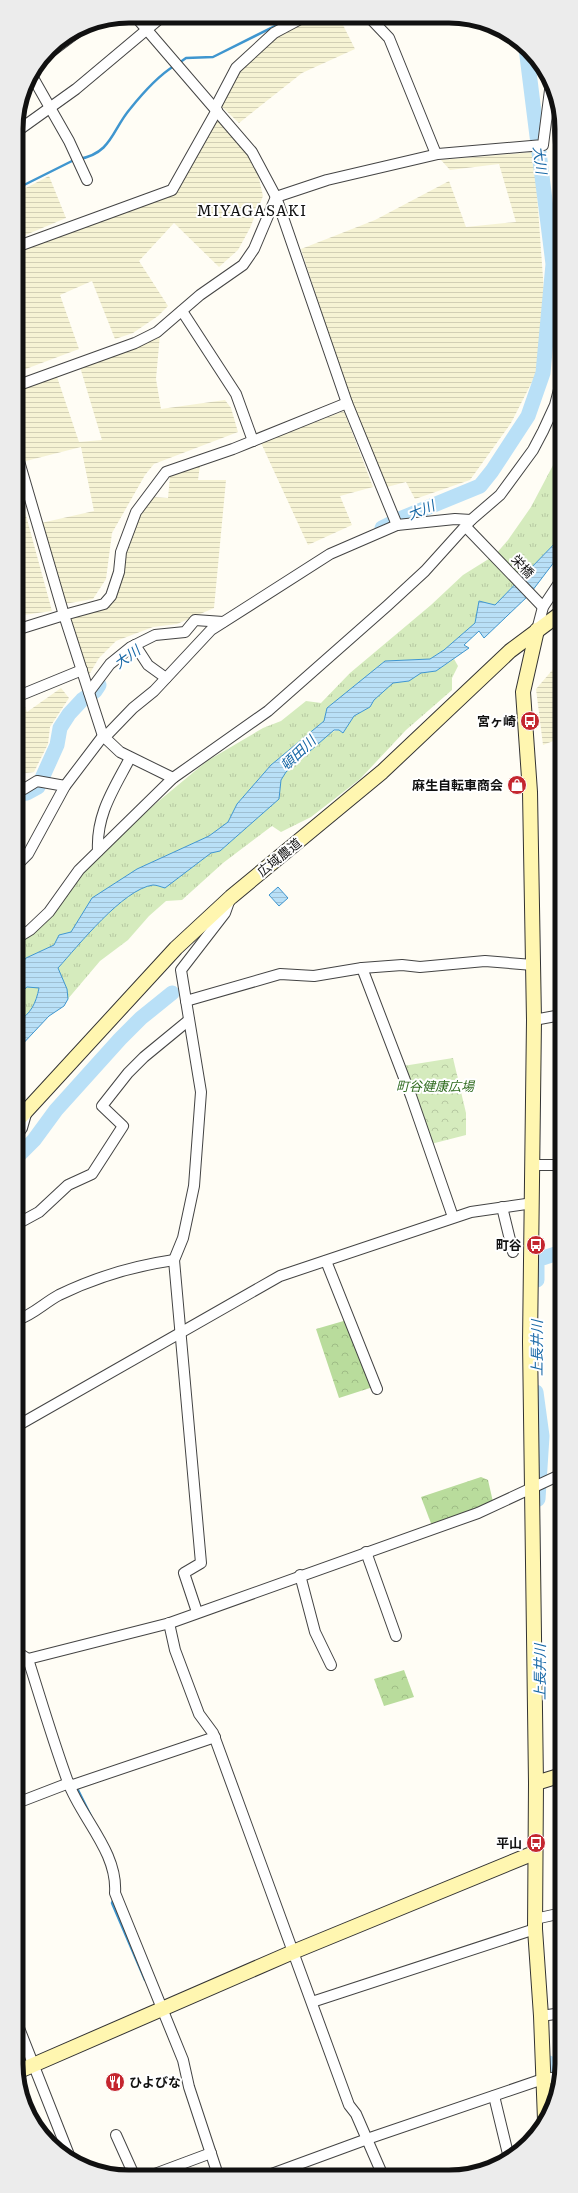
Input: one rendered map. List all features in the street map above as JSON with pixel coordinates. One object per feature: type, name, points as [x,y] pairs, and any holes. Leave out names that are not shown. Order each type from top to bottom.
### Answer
[{"type":"street","points":[[141,23],[252,152],[276,197],[347,403],[397,525]]},
{"type":"street","points":[[23,127],[76,89],[155,23]]},
{"type":"street","points":[[23,244],[172,190],[216,109],[236,68],[274,33],[293,23]]},
{"type":"street","points":[[375,23],[389,38],[436,154]]},
{"type":"street","points":[[34,82],[51,107],[69,141],[86,180]]},
{"type":"street","points":[[23,383],[135,343],[157,332],[200,295],[243,265],[254,249],[276,197],[327,180],[436,154],[543,145],[549,96]]},
{"type":"street","points":[[182,311],[236,394],[253,441]]},
{"type":"street","points":[[23,628],[104,604],[111,596],[118,572],[121,552],[136,512],[166,472],[253,441],[347,403]]},
{"type":"street","points":[[23,934],[30,930],[49,912],[79,870],[98,850],[173,778],[268,711],[387,606],[425,570],[468,523],[500,495],[533,450],[555,405]]},
{"type":"street","points":[[23,475],[64,615],[104,737],[120,752],[130,758],[173,778]]},
{"type":"street","points":[[23,859],[28,854],[65,786],[104,737],[132,708],[154,691],[194,646],[223,622],[330,554],[397,525],[455,519],[468,523]]},
{"type":"street","name":"栄橋","points":[[468,523],[494,555],[543,608]]},
{"type":"street","points":[[545,2109],[535,1924],[534,1853],[536,1783],[530,1342],[533,1203],[534,1020],[530,792],[523,692],[543,608],[555,589]]},
{"type":"street","name":"広域農道","points":[[23,1114],[176,948],[231,897],[382,772],[510,651],[555,617]]},
{"type":"street","points":[[89,692],[110,664],[135,645],[155,635],[185,632],[195,620],[223,622]]},
{"type":"street","points":[[135,645],[148,665],[166,678]]},
{"type":"street","points":[[23,694],[82,670]]},
{"type":"street","points":[[98,850],[97,834],[108,797],[130,758]]},
{"type":"street","points":[[23,789],[37,781],[65,786]]},
{"type":"street","points":[[197,1612],[184,1572],[201,1562],[174,1260],[183,1238],[194,1186],[201,1092],[181,970],[225,913],[231,897]]},
{"type":"street","points":[[186,1001],[280,974],[314,976],[362,968],[402,965],[420,967],[485,960],[533,964]]},
{"type":"street","points":[[362,968],[411,1096],[452,1218]]},
{"type":"street","points":[[534,1020],[555,1015]]},
{"type":"street","points":[[23,1221],[39,1212],[68,1185],[92,1174],[123,1126],[102,1106],[128,1073],[144,1057],[189,1020]]},
{"type":"street","points":[[23,1124],[27,1110]]},
{"type":"street","points":[[533,1165],[555,1165]]},
{"type":"street","points":[[23,1423],[180,1331],[280,1276],[471,1212],[533,1203]]},
{"type":"street","points":[[502,1207],[513,1252]]},
{"type":"street","points":[[23,1317],[35,1312],[57,1296],[88,1281],[129,1268],[174,1260]]},
{"type":"street","points":[[326,1260],[376,1389]]},
{"type":"street","points":[[28,1659],[169,1623],[300,1575],[478,1513],[555,1477]]},
{"type":"street","points":[[366,1552],[396,1636]]},
{"type":"street","points":[[300,1575],[315,1632],[331,1665]]},
{"type":"street","points":[[169,1623],[175,1650],[199,1714],[209,1725],[215,1737],[349,2105],[356,2114],[380,2170]]},
{"type":"street","points":[[23,1656],[28,1659],[69,1785],[111,1863],[115,1893],[183,2060],[191,2094],[216,2170]]},
{"type":"street","points":[[23,1801],[215,1737]]},
{"type":"street","points":[[536,1783],[555,1777]]},
{"type":"street","points":[[23,2069],[293,1952],[534,1853]]},
{"type":"street","points":[[312,2002],[555,1916]]},
{"type":"street","points":[[541,2016],[555,2014]]},
{"type":"street","points":[[23,2039],[67,2149]]},
{"type":"street","points":[[283,2170],[367,2139],[544,2079],[554,2078]]},
{"type":"street","points":[[494,2096],[508,2152]]},
{"type":"street","points":[[116,2135],[132,2170]]},
{"type":"street","points":[[166,2170],[211,2154]]},
{"type":"shaded area","points":[[299,23],[342,23],[355,49],[302,73],[239,123],[220,105],[238,71],[276,35]]},
{"type":"shaded area","points":[[217,116],[251,159],[257,170],[263,196],[250,228],[238,250],[219,267],[174,223],[139,261],[168,306],[158,316],[133,333],[115,339],[92,281],[60,295],[79,349],[23,370],[23,248],[174,194]]},
{"type":"shaded area","points":[[534,152],[544,292],[537,372],[511,423],[470,480],[415,499],[406,482],[387,487],[352,405],[301,249],[375,220],[449,181],[466,227],[516,222],[499,164],[450,170],[441,160]]},
{"type":"shaded area","points":[[49,176],[66,218],[23,236],[23,189]]},
{"type":"shaded area","points":[[160,334],[156,379],[161,409],[225,400],[231,408],[238,432],[154,464],[145,475],[112,533],[106,579],[93,599],[64,604],[41,523],[94,511],[81,447],[23,462],[23,386],[56,374],[79,442],[102,440],[80,367]]},
{"type":"shaded area","points":[[344,411],[373,487],[340,496],[352,525],[308,545],[261,443]]},
{"type":"shaded area","points":[[200,465],[198,480],[226,480],[214,608],[177,624],[153,627],[116,641],[99,658],[87,678],[68,617],[104,609],[111,602],[123,555],[139,514],[152,497],[168,498],[170,476]]},
{"type":"shaded area","points":[[23,505],[52,611],[23,615]]},
{"type":"shaded area","points":[[555,667],[555,740],[543,745],[536,689]]},
{"type":"shaded area","points":[[61,688],[69,698],[50,727],[48,744],[34,772],[26,773],[23,772],[23,701],[27,712]]},
{"type":"green space","points":[[555,461],[555,543],[495,605],[479,601],[475,623],[444,650],[430,659],[385,661],[327,708],[324,721],[271,765],[237,804],[228,822],[209,836],[137,869],[92,898],[71,932],[59,935],[54,945],[26,958],[23,962],[23,940],[45,922],[81,873],[154,805],[207,761],[263,728],[281,721],[306,701],[321,703],[350,673],[431,605],[463,575],[495,555],[508,540],[531,507]]},
{"type":"green space","points":[[454,659],[458,666],[452,678],[452,690],[406,730],[360,779],[311,817],[281,832],[272,826],[223,863],[182,900],[166,901],[149,916],[128,940],[100,961],[67,1000],[58,968],[89,933],[115,907],[141,889],[153,885],[165,888],[211,853],[220,851],[279,799],[281,780],[286,772],[331,732],[339,730],[343,733],[354,716],[370,707],[374,700],[392,683],[409,681],[421,673],[436,671]]},
{"type":"green space","points":[[27,987],[39,987],[32,1008],[23,1018],[23,991]]},
{"type":"green space","name":"町谷健康広場","points":[[453,1058],[466,1113],[466,1135],[431,1144],[403,1066]]},
{"type":"green space","points":[[347,1320],[373,1387],[339,1398],[316,1329]]},
{"type":"green space","points":[[481,1477],[488,1480],[493,1502],[432,1526],[421,1497]]},
{"type":"green space","points":[[404,1670],[414,1697],[384,1706],[374,1679]]},
{"type":"water","name":"頓田川","points":[[555,543],[555,561],[529,595],[484,638],[479,631],[464,645],[469,648],[436,671],[421,673],[409,681],[393,683],[374,700],[370,707],[354,716],[343,733],[339,730],[334,730],[286,772],[281,780],[279,799],[220,851],[211,853],[165,888],[153,885],[141,889],[115,907],[89,933],[58,968],[67,989],[68,999],[64,1006],[49,1016],[23,1044],[23,1018],[32,1008],[39,988],[27,987],[23,991],[23,962],[26,958],[54,945],[59,935],[71,932],[92,898],[137,869],[209,836],[228,822],[237,804],[271,765],[324,721],[327,708],[385,661],[430,659],[444,650],[475,623],[479,601],[495,605]]},
{"type":"water","points":[[278,887],[288,898],[279,906],[269,895]]},
{"type":"waterway","points":[[179,63],[186,58],[213,57],[281,23]]},
{"type":"waterway","name":"大川","points":[[382,528],[402,518],[480,486],[492,471],[528,416],[543,373],[553,264],[527,57]]},
{"type":"waterway","points":[[79,159],[90,156],[105,146],[124,117],[140,97],[156,80],[174,66]]},
{"type":"waterway","points":[[23,186],[74,160]]},
{"type":"waterway","name":"大川","points":[[23,793],[38,787],[57,745],[60,728],[69,714],[82,700],[95,691],[99,685]]},
{"type":"waterway","points":[[23,1151],[34,1140],[56,1110],[120,1039],[141,1018],[172,993]]},
{"type":"waterway","name":"上長井川","points":[[537,1280],[537,1260],[555,1254]]},
{"type":"waterway","name":"上長井川","points":[[536,1392],[542,1436],[538,1499]]},
{"type":"waterway","points":[[78,1790],[91,1816]]},
{"type":"waterway","points":[[114,1898],[112,1903],[145,1980]]},
{"type":"waterway","name":"上長井川","points":[[549,2063],[551,2091]]},
{"type":"place","name":"宮ヶ崎","points":[[530,721]]},
{"type":"place","name":"麻生自転車商会","points":[[517,785]]},
{"type":"place","name":"町谷","points":[[536,1245]]},
{"type":"place","name":"平山","points":[[536,1843]]},
{"type":"place","name":"ひよびな","points":[[115,2082]]},
{"type":"district","name":"MIYAGASAKI","points":[[252,211]]}]
